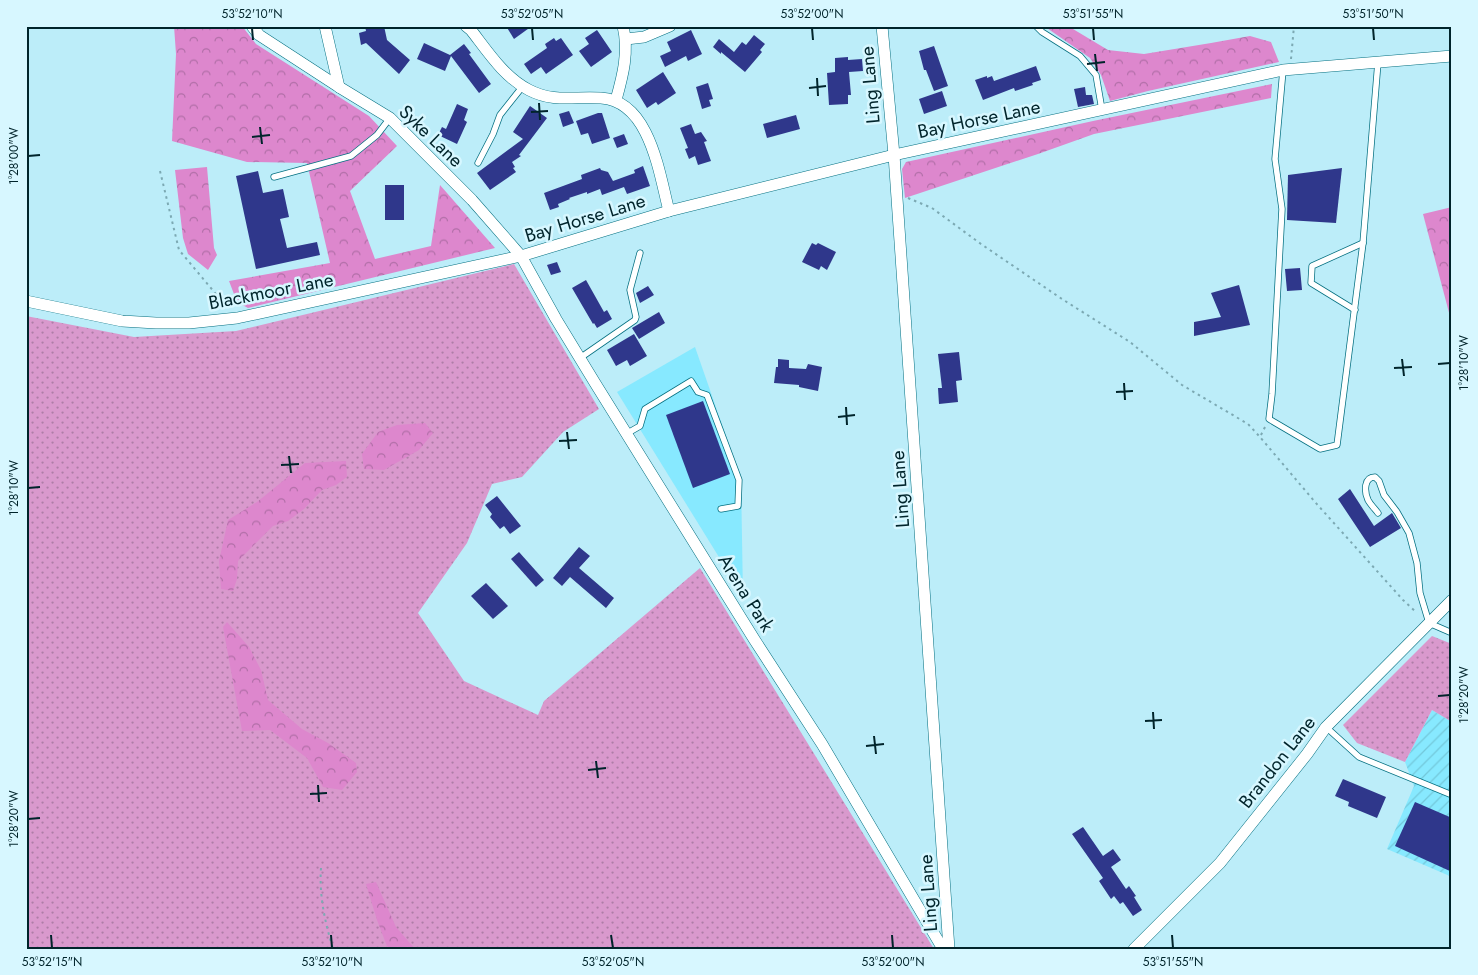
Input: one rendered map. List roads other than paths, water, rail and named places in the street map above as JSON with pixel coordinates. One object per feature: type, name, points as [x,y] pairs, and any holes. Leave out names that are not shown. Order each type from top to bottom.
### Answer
[{"type":"street","name":"Syke Lane","points":[[252,26],[259,35],[338,87],[390,118],[472,200],[521,256]]},
{"type":"street","points":[[325,26],[338,87]]},
{"type":"street","points":[[466,26],[513,80],[530,91],[550,98],[601,98],[616,100],[628,109],[639,122],[652,146],[669,211]]},
{"type":"street","points":[[616,100],[626,58],[626,39],[623,26]]},
{"type":"street","points":[[626,39],[644,37],[670,26]]},
{"type":"street","name":"Ling Lane","points":[[882,26],[897,194],[950,949]]},
{"type":"street","name":"Bay Horse Lane","points":[[521,256],[669,211],[894,155],[1287,70],[1452,56]]},
{"type":"street","name":"Blackmoor Lane","points":[[26,301],[122,321],[189,323],[237,318],[521,256]]},
{"type":"street","name":"Arena Park","points":[[521,256],[626,434],[822,744],[943,949]]},
{"type":"street","name":"Brandon Lane","points":[[1134,949],[1220,863],[1307,754],[1326,727],[1452,600]]},
{"type":"lane","points":[[1036,26],[1042,32],[1080,56],[1096,75],[1102,110]]},
{"type":"lane","points":[[1287,70],[1275,158],[1282,209],[1269,419],[1320,449],[1337,445],[1364,243],[1378,62]]},
{"type":"lane","points":[[478,163],[493,134],[500,115],[523,86]]},
{"type":"lane","points":[[274,177],[351,156],[377,136],[390,118]]},
{"type":"lane","points":[[1355,310],[1311,283],[1312,266],[1364,243]]},
{"type":"lane","points":[[580,358],[635,320],[630,290],[640,253]]},
{"type":"lane","points":[[626,434],[640,426],[645,409],[691,381],[698,392],[708,395],[739,480],[738,506],[721,509]]},
{"type":"lane","points":[[1378,513],[1367,499],[1366,482],[1371,477],[1376,477],[1379,481],[1384,495],[1397,512],[1409,533],[1420,593],[1429,623],[1452,633]]},
{"type":"lane","points":[[1326,727],[1359,757],[1452,795]]}]
